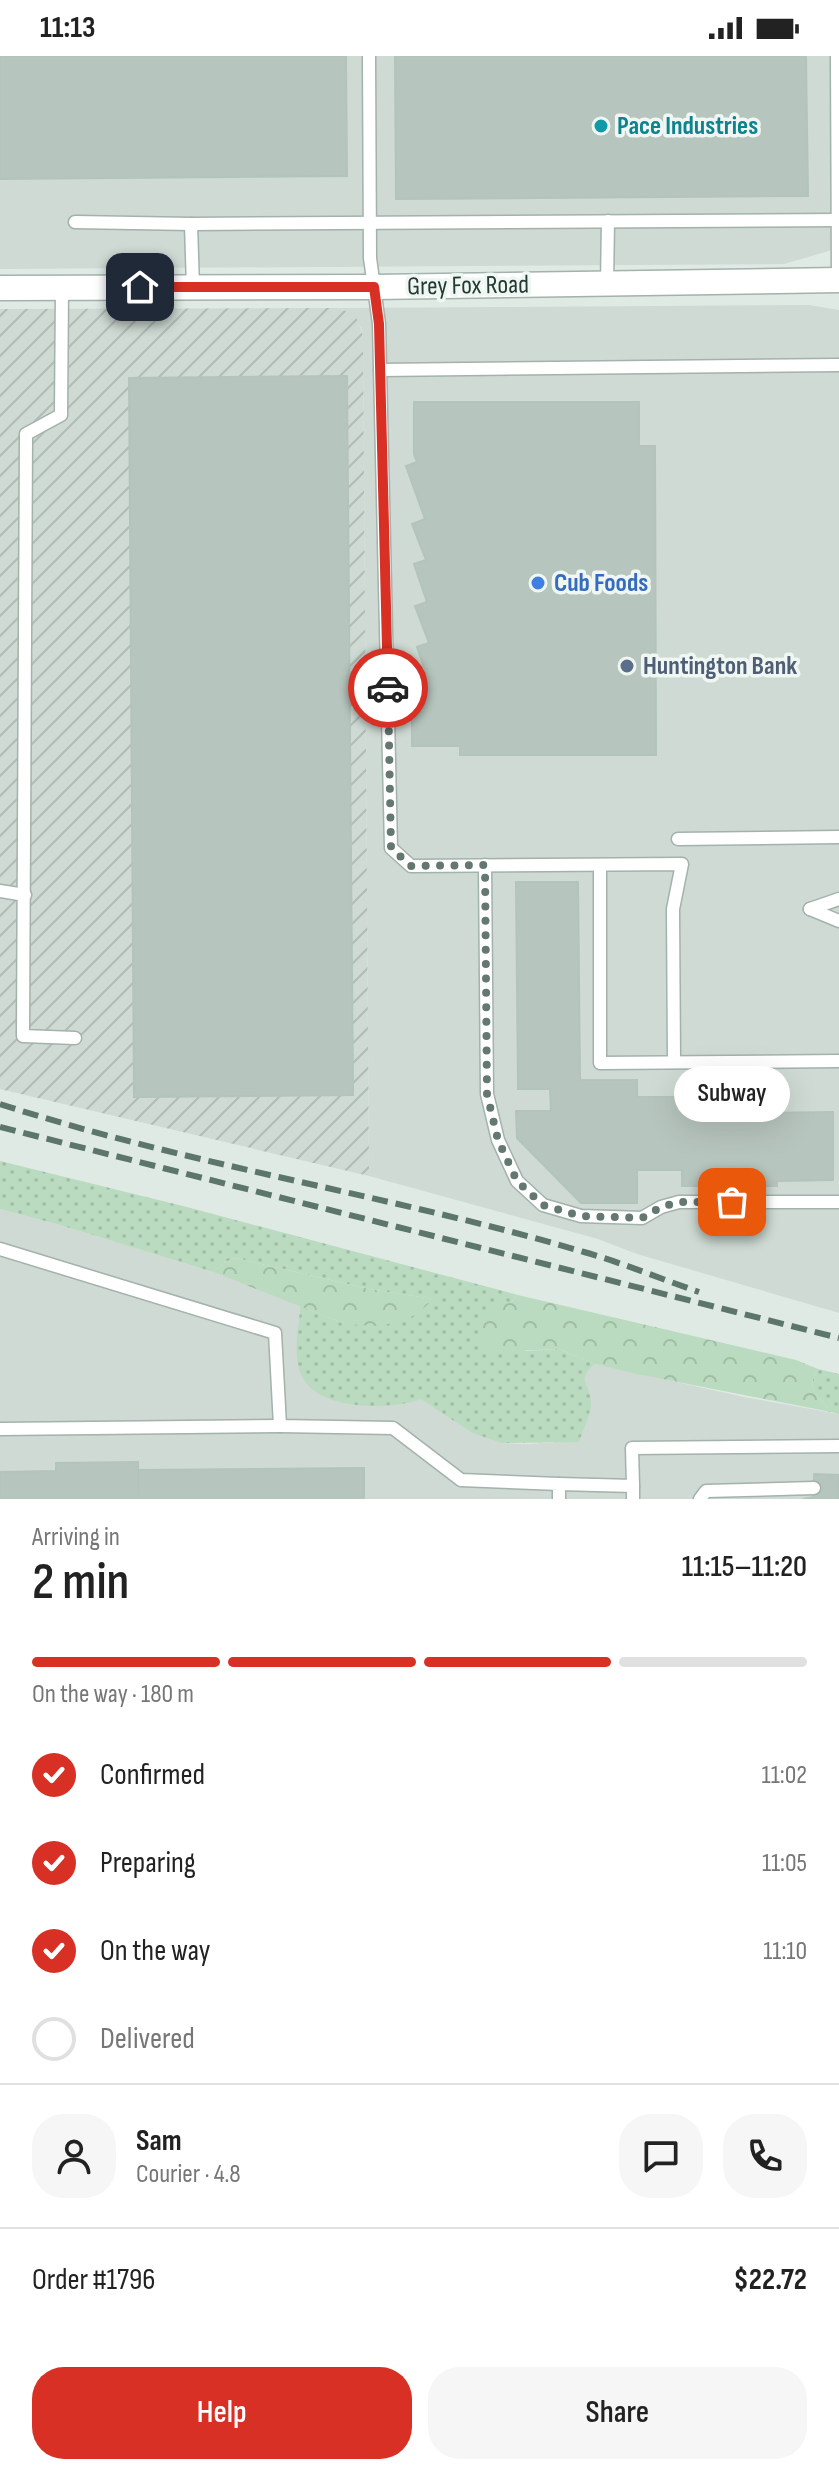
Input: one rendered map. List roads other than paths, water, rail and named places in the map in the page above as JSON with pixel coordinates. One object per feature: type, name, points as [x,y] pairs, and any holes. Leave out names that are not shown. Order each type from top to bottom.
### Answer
[{"type":"street","name":"Grey Fox Road","points":[[0,288],[607,285],[838,280]]},
{"type":"lane","points":[[369,56],[370,221],[379,324],[391,848],[411,866],[682,864],[673,909],[674,1062]]},
{"type":"lane","points":[[837,56],[838,280]]},
{"type":"lane","points":[[75,222],[838,220]]},
{"type":"lane","points":[[607,285],[608,221]]},
{"type":"lane","points":[[191,224],[193,287]]},
{"type":"lane","points":[[62,287],[61,415],[26,434],[23,1036],[75,1038]]},
{"type":"lane","points":[[380,370],[839,365]]},
{"type":"lane","points":[[678,839],[839,837]]},
{"type":"lane","points":[[485,865],[487,1094],[498,1140],[517,1181],[543,1205],[581,1216],[642,1218],[661,1207],[679,1202],[839,1202]]},
{"type":"lane","points":[[600,865],[600,1063],[839,1061]]},
{"type":"lane","points":[[0,891],[25,895]]},
{"type":"lane","points":[[839,899],[810,909],[839,921]]},
{"type":"lane","points":[[0,1249],[275,1333],[280,1426]]},
{"type":"lane","points":[[0,1429],[393,1428],[461,1480],[559,1484],[633,1492],[632,1448],[839,1446]]},
{"type":"lane","points":[[559,1484],[559,1499]]},
{"type":"lane","points":[[703,1495],[814,1488]]},
{"type":"railway","points":[[0,1104],[145,1145],[511,1232],[599,1256],[699,1292]]},
{"type":"railway","points":[[0,1127],[839,1338]]},
{"type":"place","name":"Pace Industries","points":[[601,126]]},
{"type":"place","name":"Cub Foods","points":[[538,583]]},
{"type":"place","name":"Huntington Bank","points":[[627,666]]},
{"type":"place","name":"Subway","points":[[732,1202]]}]
